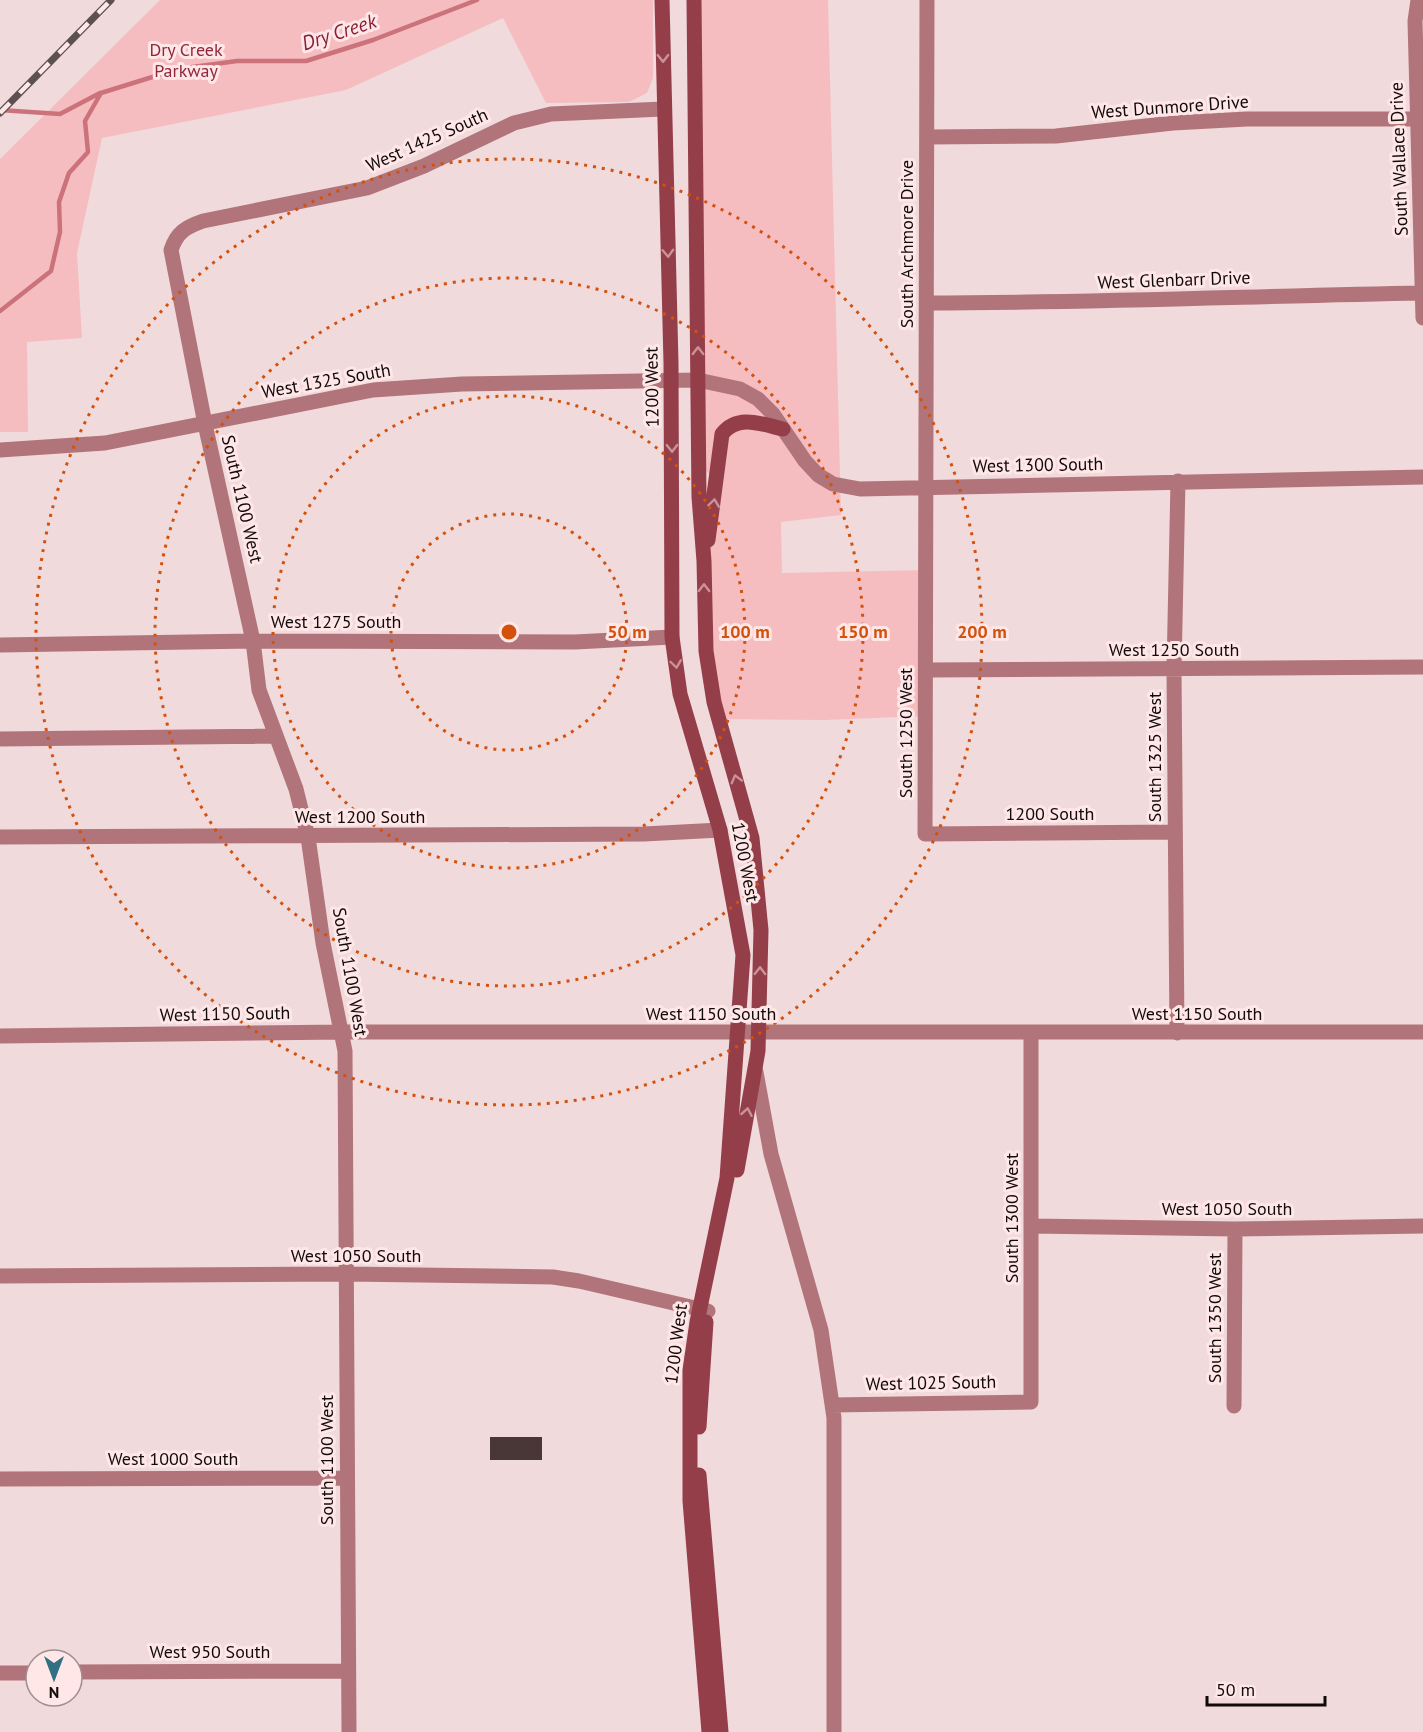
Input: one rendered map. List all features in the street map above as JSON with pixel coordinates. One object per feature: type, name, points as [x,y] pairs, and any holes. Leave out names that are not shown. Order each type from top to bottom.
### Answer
[{"type":"street","name":"1200 West","points":[[662,0],[671,380],[672,637],[680,694],[720,830],[743,955],[727,1178],[704,1310],[702,1351],[699,1475],[722,1732]]},
{"type":"street","name":"1200 West","points":[[694,0],[699,497],[704,561],[706,651],[714,702],[752,838],[761,930],[756,1072],[731,1208],[690,1370],[690,1501],[709,1732]]},
{"type":"street","name":"South Archmore Drive","points":[[927,0],[927,488]]},
{"type":"street","name":"South Wallace Drive","points":[[1418,0],[1415,21],[1416,119],[1423,318]]},
{"type":"street","name":"West 1425 South","points":[[176,237],[185,228],[203,221],[367,188],[424,166],[514,123],[551,114],[663,109]]},
{"type":"street","name":"West Dunmore Drive","points":[[927,137],[1056,136],[1173,123],[1247,119],[1416,119]]},
{"type":"street","name":"South 1100 West","points":[[176,237],[171,250],[205,424],[253,641],[259,690],[296,789],[308,837],[323,944],[342,1032],[345,1062],[347,1274],[345,1478],[349,1732]]},
{"type":"street","name":"West Glenbarr Drive","points":[[927,303],[1072,303],[1422,293]]},
{"type":"street","name":"West 1325 South","points":[[0,450],[105,443],[373,390],[462,384],[698,380]]},
{"type":"street","name":"West 1300 South","points":[[698,380],[740,388],[758,399],[773,414],[804,462],[833,484],[860,489],[1423,477]]},
{"type":"street","points":[[704,561],[714,506],[722,434],[727,428],[744,421],[783,429]]},
{"type":"street","name":"South 1325 West","points":[[1177,1033],[1174,670],[1178,482]]},
{"type":"street","name":"South 1250 West","points":[[925,834],[927,488]]},
{"type":"street","name":"West 1275 South","points":[[0,645],[253,641],[575,642],[672,637]]},
{"type":"street","name":"West 1250 South","points":[[926,670],[1423,667]]},
{"type":"street","points":[[0,739],[276,736]]},
{"type":"street","name":"West 1200 South","points":[[0,837],[644,834],[720,830]]},
{"type":"street","name":"1200 South","points":[[925,834],[1175,832]]},
{"type":"street","name":"West 1150 South","points":[[0,1036],[342,1032],[1031,1034],[1423,1032]]},
{"type":"street","name":"South 1300 West","points":[[1031,1034],[1031,1402]]},
{"type":"street","points":[[756,1072],[771,1154],[817,1313],[832,1405],[834,1732]]},
{"type":"street","name":"West 1050 South","points":[[1032,1226],[1235,1229],[1423,1226]]},
{"type":"street","name":"South 1350 West","points":[[1234,1406],[1235,1229]]},
{"type":"street","name":"West 1050 South","points":[[0,1276],[347,1274],[553,1278],[591,1283],[704,1310]]},
{"type":"street","name":"West 1025 South","points":[[832,1405],[1031,1402]]},
{"type":"street","name":"West 1000 South","points":[[0,1479],[345,1478]]},
{"type":"street","name":"West 950 South","points":[[84,1672],[348,1671]]},
{"type":"street","points":[[0,1673],[24,1673]]},
{"type":"green space","name":"Dry Creek Parkway","points":[[160,0],[653,0],[653,78],[647,93],[629,102],[546,103],[503,18],[346,90],[102,138],[77,253],[82,338],[27,342],[28,432],[0,432],[0,159]]},
{"type":"green space","points":[[700,0],[828,0],[841,515],[781,522],[782,573],[927,570],[925,716],[825,720],[719,719],[704,614],[715,481],[699,463]]},
{"type":"building","points":[[490,1437],[542,1437],[542,1460],[490,1460]]},
{"type":"waterway","name":"Dry Creek","points":[[0,311],[51,271],[60,232],[59,202],[69,173],[88,152],[85,121],[101,93],[178,69],[237,61],[306,61],[373,40],[477,0]]},
{"type":"waterway","name":"Dry Creek","points":[[0,110],[60,114],[100,93]]},
{"type":"railway","points":[[0,113],[111,0]]}]
